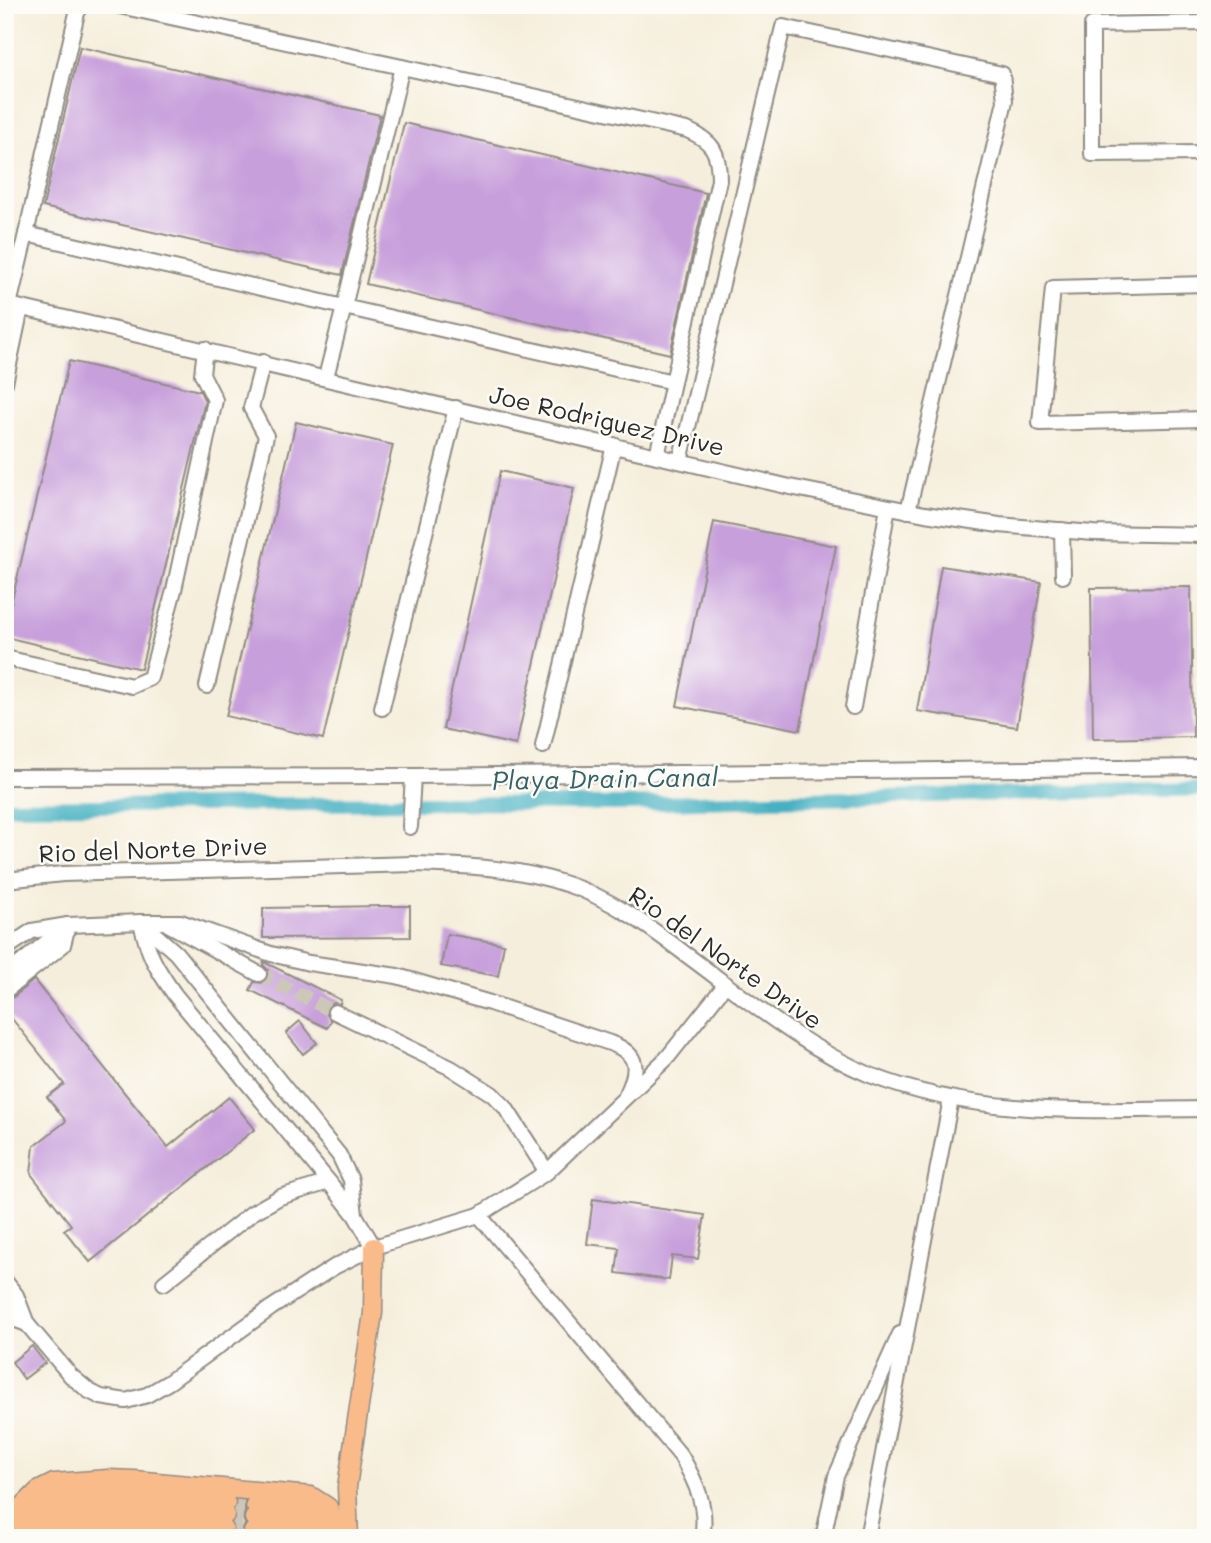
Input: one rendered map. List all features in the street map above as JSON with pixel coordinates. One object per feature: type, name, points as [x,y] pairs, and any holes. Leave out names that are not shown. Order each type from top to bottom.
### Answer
[{"type":"main road","points":[[349,1538],[347,1487],[373,1313],[374,1247]]},
{"type":"main road","points":[[5,1531],[21,1508],[38,1491],[54,1483],[108,1479],[311,1496],[328,1507],[340,1538]]},
{"type":"main road","points":[[7,1537],[42,1503],[55,1496],[111,1494],[225,1516],[53,1526],[19,1538]]},
{"type":"main road","points":[[254,1518],[311,1510],[330,1538]]},
{"type":"main road","points":[[254,1518],[311,1538]]},
{"type":"main road","points":[[254,1518],[309,1522],[324,1538]]},
{"type":"street","points":[[5,383],[12,305],[26,234],[77,13],[82,5]]},
{"type":"street","points":[[115,5],[687,130],[704,137],[719,162],[719,180],[657,456]]},
{"type":"street","points":[[1206,23],[1093,25],[1092,154],[1206,153]]},
{"type":"street","points":[[680,461],[783,27],[1002,74],[1005,101],[908,511]]},
{"type":"street","points":[[326,377],[402,67]]},
{"type":"street","points":[[26,234],[673,383]]},
{"type":"street","points":[[1206,285],[1053,288],[1040,423],[1206,419]]},
{"type":"street","name":"Joe Rodriguez Drive","points":[[12,305],[790,488],[908,511],[999,525],[1206,535]]},
{"type":"street","points":[[5,658],[132,686],[149,678],[174,590],[215,400],[202,374],[205,349]]},
{"type":"street","points":[[207,686],[266,436],[251,408],[263,362]]},
{"type":"street","points":[[382,708],[456,408]]},
{"type":"street","points":[[543,746],[614,445]]},
{"type":"street","points":[[853,707],[888,507]]},
{"type":"street","points":[[1062,530],[1063,576]]},
{"type":"street","points":[[5,776],[414,776],[1206,767]]},
{"type":"street","points":[[411,820],[414,776]]},
{"type":"street","name":"Rio del Norte Drive","points":[[5,880],[53,874],[414,864],[498,868],[523,872],[567,884],[609,902],[649,927],[810,1045],[906,1088],[951,1099],[1026,1110],[1206,1109]]},
{"type":"street","points":[[5,949],[32,931],[50,926],[163,921],[195,925],[256,949],[294,960],[397,976],[490,1003],[622,1048],[629,1053],[635,1065],[632,1083],[626,1096]]},
{"type":"street","points":[[163,921],[259,974]]},
{"type":"street","points":[[141,922],[147,950],[175,995],[330,1182],[355,1215],[374,1247]]},
{"type":"street","points":[[141,922],[176,953],[339,1154],[351,1180],[355,1215]]},
{"type":"street","points":[[5,976],[68,925]]},
{"type":"street","points":[[5,991],[63,945],[68,925]]},
{"type":"street","points":[[5,1304],[27,1324],[71,1376],[89,1391],[114,1400],[136,1399],[158,1390],[307,1283],[374,1247],[479,1215],[547,1172],[667,1058],[726,984]]},
{"type":"street","points":[[335,1012],[450,1068],[492,1094],[505,1107],[547,1172]]},
{"type":"street","points":[[867,1538],[951,1099]]},
{"type":"street","points":[[164,1283],[253,1213],[280,1197],[330,1182]]},
{"type":"street","points":[[479,1215],[681,1456],[699,1491],[702,1533]]},
{"type":"street","points":[[5,1281],[16,1295],[27,1324]]},
{"type":"street","points":[[824,1538],[836,1476],[909,1314]]},
{"type":"street","points":[[5,1316],[27,1324]]},
{"type":"building","points":[[80,47],[380,115],[342,275],[43,207]]},
{"type":"building","points":[[404,123],[706,193],[670,354],[366,284]]},
{"type":"building","points":[[69,361],[200,391],[205,401],[141,669],[5,637]]},
{"type":"building","points":[[296,422],[393,445],[323,739],[226,716]]},
{"type":"building","points":[[500,471],[574,488],[516,745],[443,729]]},
{"type":"building","points":[[714,522],[836,546],[800,730],[677,706]]},
{"type":"building","points":[[941,566],[1041,582],[1017,727],[917,711]]},
{"type":"building","points":[[1191,587],[1193,737],[1093,739],[1091,588]]},
{"type":"building","points":[[410,906],[410,937],[263,938],[263,908]]},
{"type":"building","points":[[447,934],[504,944],[498,976],[441,966]]},
{"type":"building","points":[[264,962],[341,1000],[340,1004],[334,1003],[327,1007],[326,1013],[331,1021],[327,1028],[250,990],[254,982],[263,983],[268,978]]},
{"type":"building","points":[[34,980],[168,1147],[229,1097],[255,1129],[90,1262],[64,1230],[71,1225],[31,1174],[34,1146],[66,1121],[47,1097],[64,1084],[5,1010],[5,1004]]},
{"type":"building","points":[[300,1021],[317,1043],[303,1054],[286,1033]]},
{"type":"building","points":[[593,1199],[705,1215],[698,1259],[672,1256],[669,1280],[616,1273],[619,1248],[587,1244]]},
{"type":"building","points":[[32,1346],[45,1363],[24,1379],[12,1362]]},
{"type":"building","points":[[237,1501],[245,1501],[243,1538],[231,1538],[235,1530],[233,1523]]},
{"type":"waterway","name":"Playa Drain Canal","points":[[5,807],[621,804],[1206,789]]},
{"type":"tunnel","points":[[259,974],[335,1012]]},
{"type":"tunnel","points":[[226,1503],[255,1505]]},
{"type":"tunnel","points":[[225,1515],[254,1518]]},
{"type":"tunnel","points":[[224,1529],[253,1532]]}]
